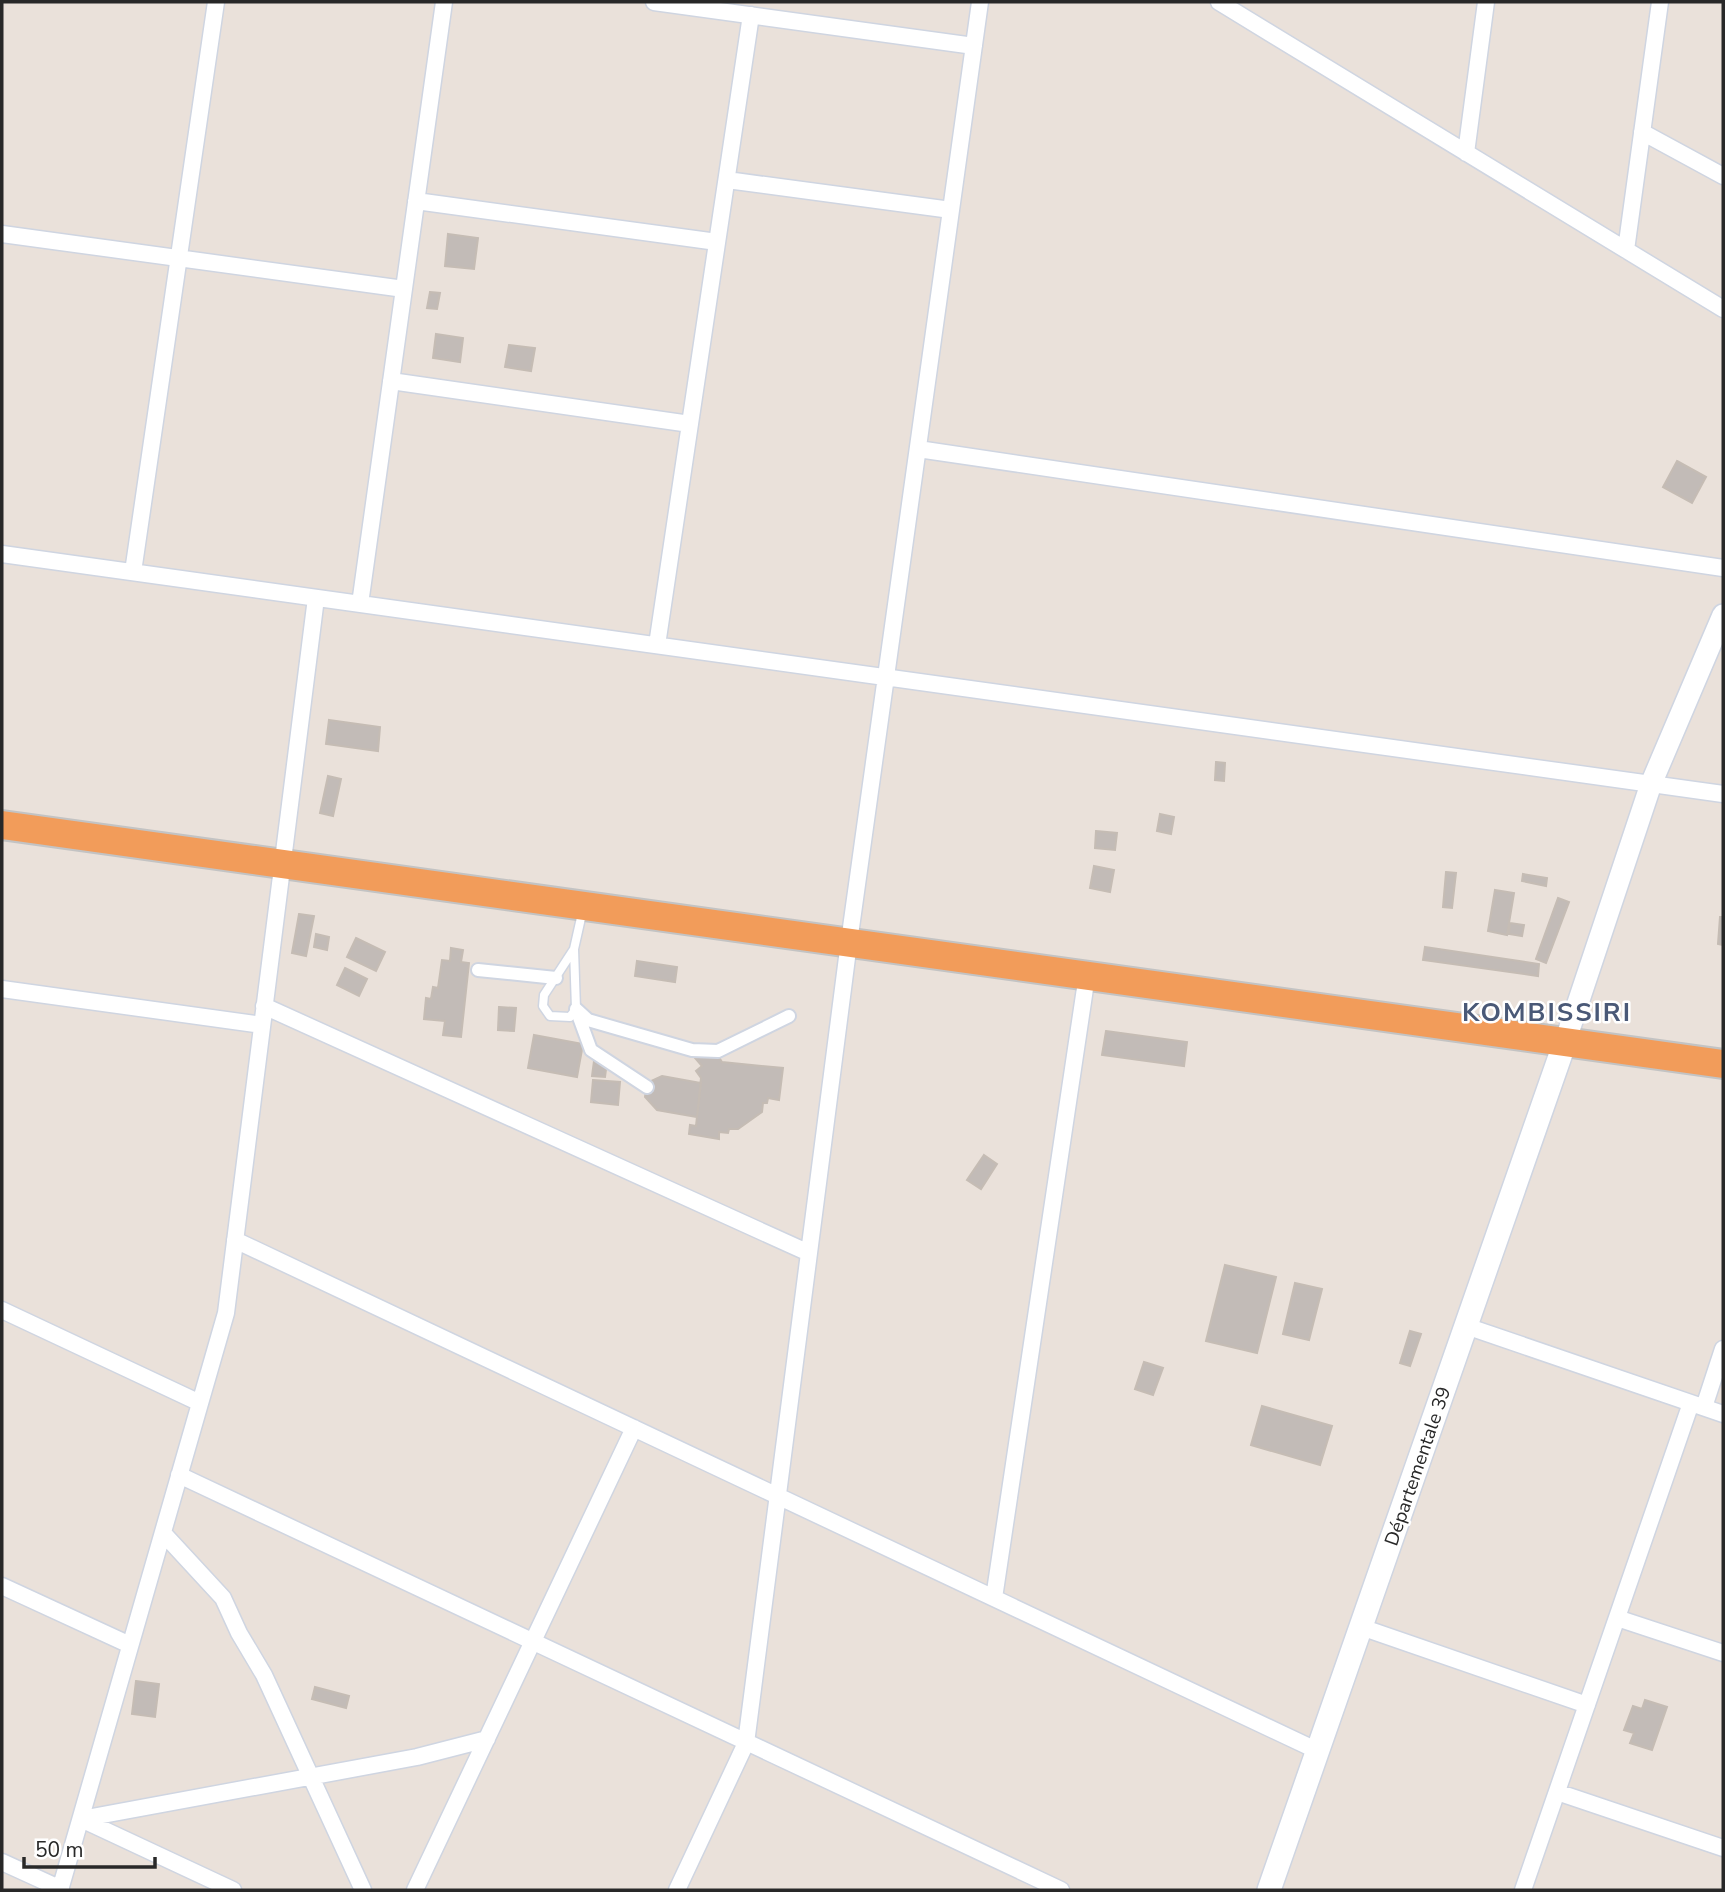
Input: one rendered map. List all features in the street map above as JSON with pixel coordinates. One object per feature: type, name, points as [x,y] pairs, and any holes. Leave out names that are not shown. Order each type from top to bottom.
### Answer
[{"type":"highway","points":[[2,825],[1723,1063]]},
{"type":"main road","name":"Départementale 39","points":[[1269,1890],[1565,1042]]},
{"type":"street","points":[[133,572],[216,2]]},
{"type":"street","points":[[360,604],[444,2]]},
{"type":"street","points":[[654,2],[974,46]]},
{"type":"street","points":[[677,1890],[746,1743],[849,942],[980,2]]},
{"type":"street","points":[[1219,2],[1723,310]]},
{"type":"street","points":[[1466,153],[1486,2]]},
{"type":"street","points":[[1626,250],[1660,2]]},
{"type":"street","points":[[657,645],[751,15]]},
{"type":"street","points":[[1642,132],[1723,176]]},
{"type":"street","points":[[727,180],[951,210]]},
{"type":"street","points":[[416,201],[717,242]]},
{"type":"street","points":[[2,234],[404,289]]},
{"type":"street","points":[[391,381],[690,424]]},
{"type":"street","points":[[918,449],[1723,568]]},
{"type":"street","points":[[2,554],[1723,794]]},
{"type":"street","points":[[2,1862],[61,1890],[226,1314],[316,598]]},
{"type":"street","points":[[1565,1042],[1651,784],[1723,615]]},
{"type":"street","points":[[478,970],[556,978]]},
{"type":"street","points":[[994,1598],[1087,975]]},
{"type":"street","points":[[2,989],[262,1025]]},
{"type":"street","points":[[264,1006],[809,1253]]},
{"type":"street","points":[[576,1009],[588,1020],[601,1024],[692,1050],[718,1051],[789,1016]]},
{"type":"street","points":[[576,1009],[591,1050],[647,1087]]},
{"type":"street","points":[[235,1240],[1318,1751]]},
{"type":"street","points":[[2,1310],[200,1403]]},
{"type":"street","points":[[1466,1326],[1723,1414]]},
{"type":"street","points":[[1523,1890],[1616,1618],[1697,1405],[1723,1349]]},
{"type":"street","points":[[415,1890],[634,1428]]},
{"type":"street","points":[[179,1475],[1061,1890]]},
{"type":"street","points":[[163,1533],[223,1598],[239,1633],[264,1675],[363,1890]]},
{"type":"street","points":[[2,1586],[130,1645]]},
{"type":"street","points":[[1616,1618],[1723,1653]]},
{"type":"street","points":[[1361,1627],[1587,1705]]},
{"type":"street","points":[[81,1819],[416,1758],[487,1739]]},
{"type":"street","points":[[1557,1792],[1723,1848]]},
{"type":"street","points":[[81,1819],[233,1890]]},
{"type":"lane","points":[[574,949],[544,995],[543,1006],[550,1016],[570,1017],[576,1009],[574,949],[584,906]]},
{"type":"building","points":[[448,234],[478,238],[474,269],[445,266]]},
{"type":"building","points":[[430,292],[440,293],[437,309],[427,308]]},
{"type":"building","points":[[436,334],[463,338],[460,362],[433,358]]},
{"type":"building","points":[[509,345],[535,348],[531,371],[505,367]]},
{"type":"building","points":[[1677,461],[1706,477],[1692,503],[1663,487]]},
{"type":"building","points":[[329,720],[380,727],[378,751],[326,744]]},
{"type":"building","points":[[1216,762],[1225,763],[1224,781],[1215,780]]},
{"type":"building","points":[[328,776],[341,779],[333,816],[320,813]]},
{"type":"building","points":[[1160,814],[1174,817],[1171,834],[1157,831]]},
{"type":"building","points":[[1096,831],[1117,833],[1115,850],[1095,848]]},
{"type":"building","points":[[1094,866],[1114,870],[1110,892],[1090,888]]},
{"type":"building","points":[[1446,872],[1456,873],[1452,908],[1443,907]]},
{"type":"building","points":[[1523,874],[1547,878],[1546,886],[1522,881]]},
{"type":"building","points":[[1495,890],[1514,893],[1507,935],[1488,931]]},
{"type":"building","points":[[1558,898],[1569,902],[1546,963],[1536,959]]},
{"type":"building","points":[[299,914],[314,916],[306,956],[292,953]]},
{"type":"building","points":[[1720,917],[1723,917],[1723,945],[1718,944]]},
{"type":"building","points":[[1510,923],[1524,925],[1522,936],[1509,934]]},
{"type":"building","points":[[316,934],[329,937],[327,950],[314,947]]},
{"type":"building","points":[[356,938],[385,952],[376,971],[347,957]]},
{"type":"building","points":[[1425,947],[1539,964],[1538,976],[1423,960]]},
{"type":"building","points":[[451,948],[463,950],[461,962],[469,963],[461,1037],[443,1035],[445,1021],[424,1019],[426,998],[431,999],[433,987],[438,988],[442,960],[450,961]]},
{"type":"building","points":[[637,961],[677,967],[675,982],[635,976]]},
{"type":"building","points":[[345,968],[367,979],[359,996],[337,985]]},
{"type":"building","points":[[499,1007],[516,1008],[514,1031],[498,1030]]},
{"type":"building","points":[[1106,1031],[1187,1042],[1184,1066],[1102,1055]]},
{"type":"building","points":[[534,1035],[583,1044],[577,1077],[528,1068]]},
{"type":"building","points":[[704,1051],[710,1058],[717,1054],[722,1062],[783,1068],[779,1100],[768,1098],[767,1103],[763,1103],[762,1112],[738,1129],[729,1129],[728,1133],[719,1132],[719,1139],[689,1134],[690,1125],[696,1126],[701,1078],[696,1071],[702,1066],[695,1058]]},
{"type":"building","points":[[594,1061],[607,1062],[605,1077],[592,1076]]},
{"type":"building","points":[[662,1076],[701,1083],[697,1117],[657,1110],[645,1097],[647,1083]]},
{"type":"building","points":[[593,1080],[620,1082],[618,1105],[591,1102]]},
{"type":"building","points":[[984,1155],[997,1164],[981,1189],[967,1180]]},
{"type":"building","points":[[1225,1265],[1276,1277],[1257,1353],[1206,1341]]},
{"type":"building","points":[[1295,1283],[1322,1289],[1309,1340],[1283,1334]]},
{"type":"building","points":[[1410,1331],[1421,1334],[1410,1366],[1400,1363]]},
{"type":"building","points":[[1144,1362],[1163,1368],[1153,1395],[1135,1389]]},
{"type":"building","points":[[1262,1406],[1332,1426],[1320,1465],[1251,1445]]},
{"type":"building","points":[[136,1681],[159,1684],[155,1717],[132,1714]]},
{"type":"building","points":[[315,1687],[349,1696],[346,1708],[312,1699]]},
{"type":"building","points":[[1645,1700],[1667,1707],[1652,1750],[1630,1743],[1634,1733],[1624,1730],[1633,1706],[1642,1709]]},
{"type":"district","name":"KOMBISSIRI","points":[[1547,1012]]}]
